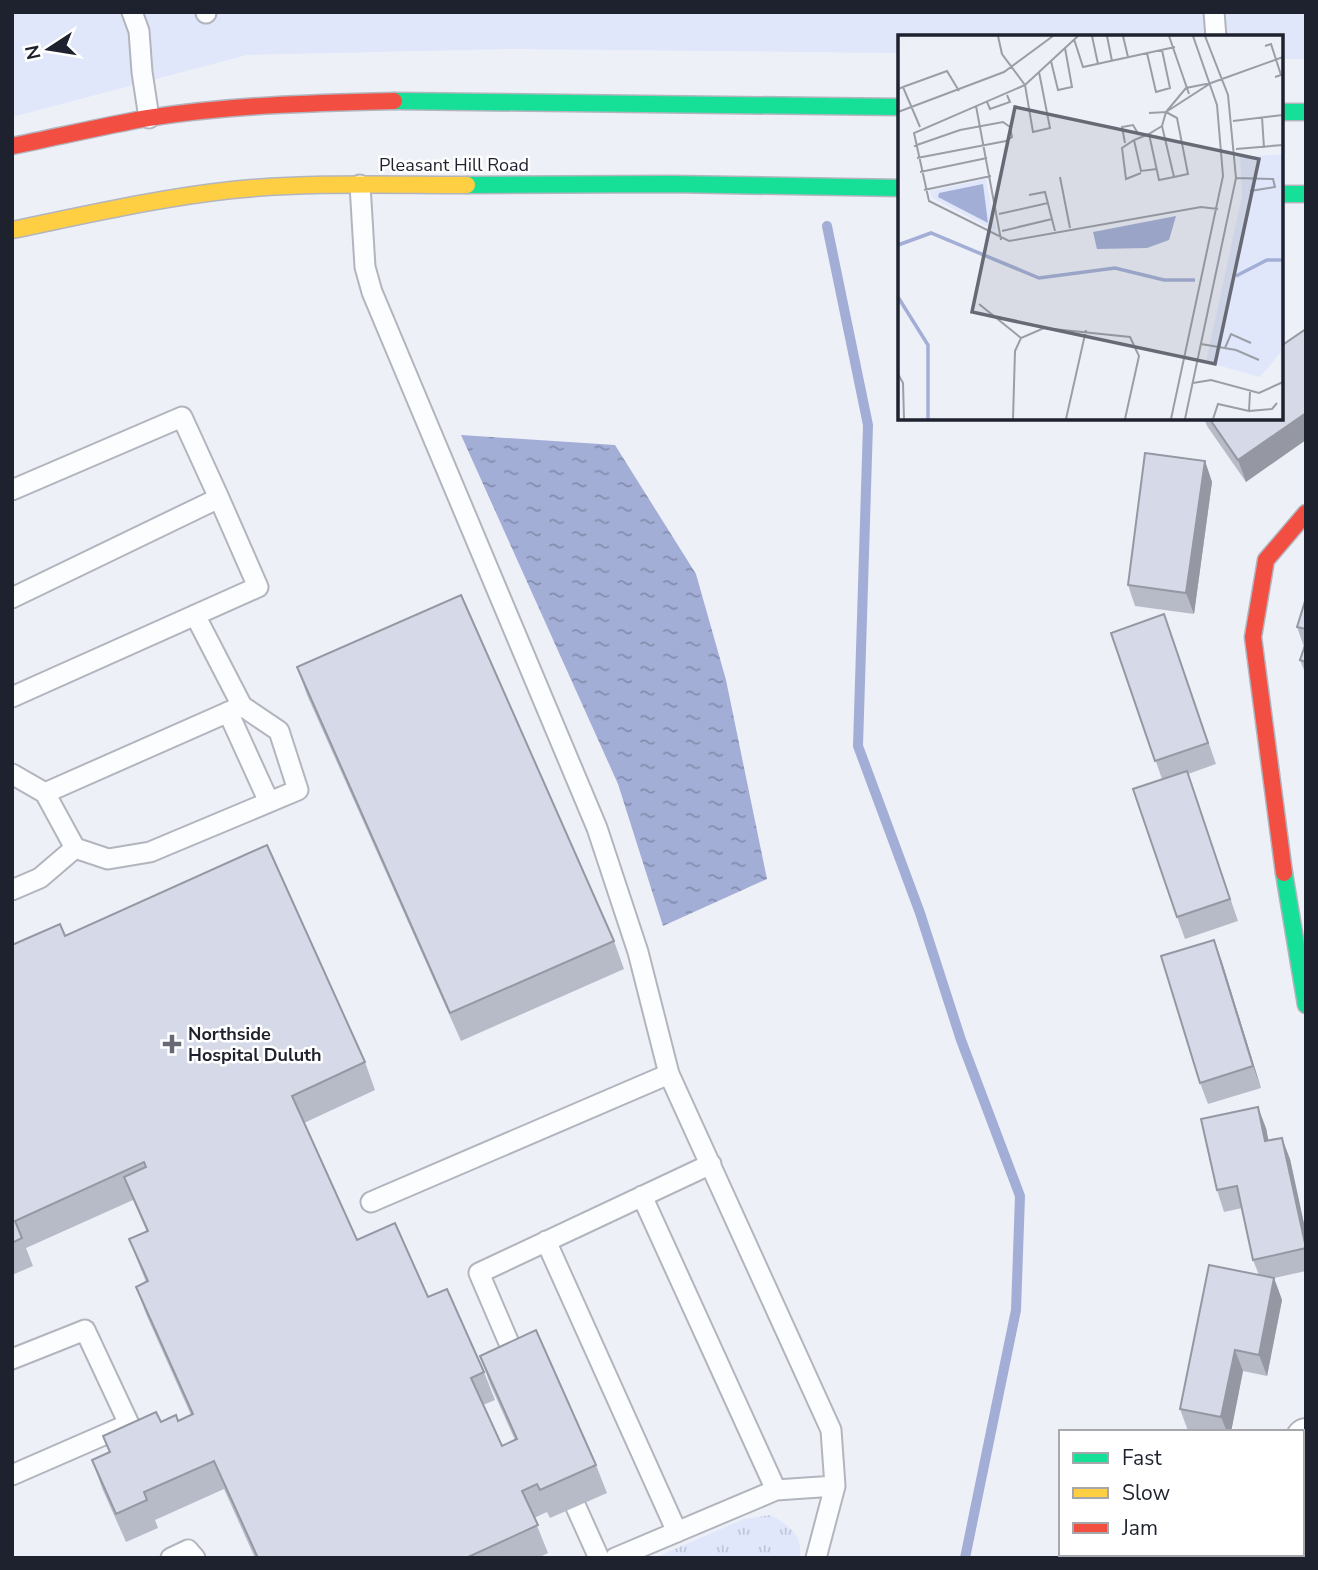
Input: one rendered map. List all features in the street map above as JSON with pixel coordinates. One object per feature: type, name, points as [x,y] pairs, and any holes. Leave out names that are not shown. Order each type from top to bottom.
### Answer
[{"type":"main road","points":[[12,146],[149,118],[295,103],[427,100],[898,107]]},
{"type":"main road","points":[[1283,112],[1306,112]]},
{"type":"main road","name":"Pleasant Hill Road","points":[[12,230],[154,200],[297,185],[671,184],[898,188]]},
{"type":"main road","points":[[1283,194],[1306,194]]},
{"type":"main road","points":[[1306,513],[1266,560],[1253,637],[1293,840],[1306,1005]]},
{"type":"lane","points":[[132,12],[139,32],[149,118]]},
{"type":"lane","points":[[1214,12],[1216,35]]},
{"type":"lane","points":[[360,184],[365,267],[372,292],[597,828],[638,951],[670,1074],[831,1430],[835,1486],[817,1558]]},
{"type":"lane","points":[[12,490],[181,417],[258,587],[12,696]]},
{"type":"lane","points":[[12,598],[219,498]]},
{"type":"lane","points":[[195,615],[235,709],[269,802]]},
{"type":"lane","points":[[45,793],[235,709]]},
{"type":"lane","points":[[12,774],[45,793],[75,848],[108,859],[150,852],[298,790],[278,731],[235,709]]},
{"type":"lane","points":[[12,890],[40,878],[75,848]]},
{"type":"lane","points":[[371,1202],[670,1074]]},
{"type":"lane","points":[[521,1370],[479,1273],[711,1164]]},
{"type":"lane","points":[[642,1196],[776,1490]]},
{"type":"lane","points":[[546,1241],[677,1532]]},
{"type":"lane","points":[[12,1359],[85,1330],[130,1424],[12,1475]]},
{"type":"lane","points":[[615,1558],[776,1490],[835,1486]]},
{"type":"lane","points":[[576,1507],[599,1558]]},
{"type":"lane","points":[[171,1558],[188,1550],[195,1558]]},
{"type":"green space","points":[[12,12],[1306,12],[1306,59],[1283,59],[1283,35],[898,35],[898,53],[515,49],[247,55],[12,117]]},
{"type":"green space","points":[[770,1515],[783,1522],[797,1537],[799,1558],[654,1558],[744,1519]]},
{"type":"water","points":[[461,435],[615,445],[696,574],[726,680],[767,879],[663,926],[618,784]]},
{"type":"building","points":[[1306,329],[1306,413],[1238,460],[1210,420],[1283,420],[1283,345]]},
{"type":"building","points":[[1145,453],[1205,461],[1186,593],[1128,585]]},
{"type":"building","points":[[461,595],[614,941],[450,1013],[297,667]]},
{"type":"building","points":[[1306,598],[1306,629],[1297,627]]},
{"type":"building","points":[[1164,614],[1208,743],[1155,761],[1111,633]]},
{"type":"building","points":[[1306,642],[1306,662],[1300,660]]},
{"type":"building","points":[[1187,771],[1230,899],[1177,917],[1133,789]]},
{"type":"building","points":[[267,845],[365,1062],[292,1096],[357,1240],[395,1223],[428,1297],[447,1289],[484,1372],[471,1378],[502,1446],[517,1439],[480,1356],[536,1330],[596,1465],[540,1490],[537,1484],[522,1491],[538,1525],[466,1558],[258,1558],[214,1461],[144,1492],[147,1500],[116,1514],[92,1460],[110,1452],[103,1436],[156,1412],[161,1422],[176,1415],[178,1421],[193,1414],[136,1287],[148,1281],[129,1239],[148,1231],[124,1177],[146,1167],[144,1162],[15,1221],[22,1238],[12,1243],[12,945],[60,924],[65,936]]},
{"type":"building","points":[[1214,940],[1253,1066],[1200,1083],[1161,956]]},
{"type":"building","points":[[1258,1107],[1265,1141],[1282,1138],[1306,1248],[1253,1260],[1237,1186],[1217,1190],[1201,1119]]},
{"type":"building","points":[[1209,1265],[1274,1278],[1259,1355],[1235,1350],[1221,1417],[1180,1409]]},
{"type":"waterway","points":[[827,226],[868,425],[858,746],[920,913],[961,1040],[1020,1196],[1016,1310],[965,1558]]},
{"type":"traffic: fast","points":[[394,101],[898,107]]},
{"type":"traffic: fast","points":[[1283,112],[1306,112]]},
{"type":"traffic: fast","points":[[467,185],[671,184],[898,188]]},
{"type":"traffic: fast","points":[[1283,194],[1306,194]]},
{"type":"traffic: fast","points":[[1284,873],[1306,1005]]},
{"type":"traffic: slow","points":[[12,230],[149,202],[261,187],[467,185]]},
{"type":"traffic: jam","points":[[12,146],[131,121],[210,110],[394,101]]},
{"type":"traffic: jam","points":[[1284,873],[1253,637],[1266,560],[1306,513]]},
{"type":"place","name":"Northside Hospital Duluth","points":[[172,1044]]}]
